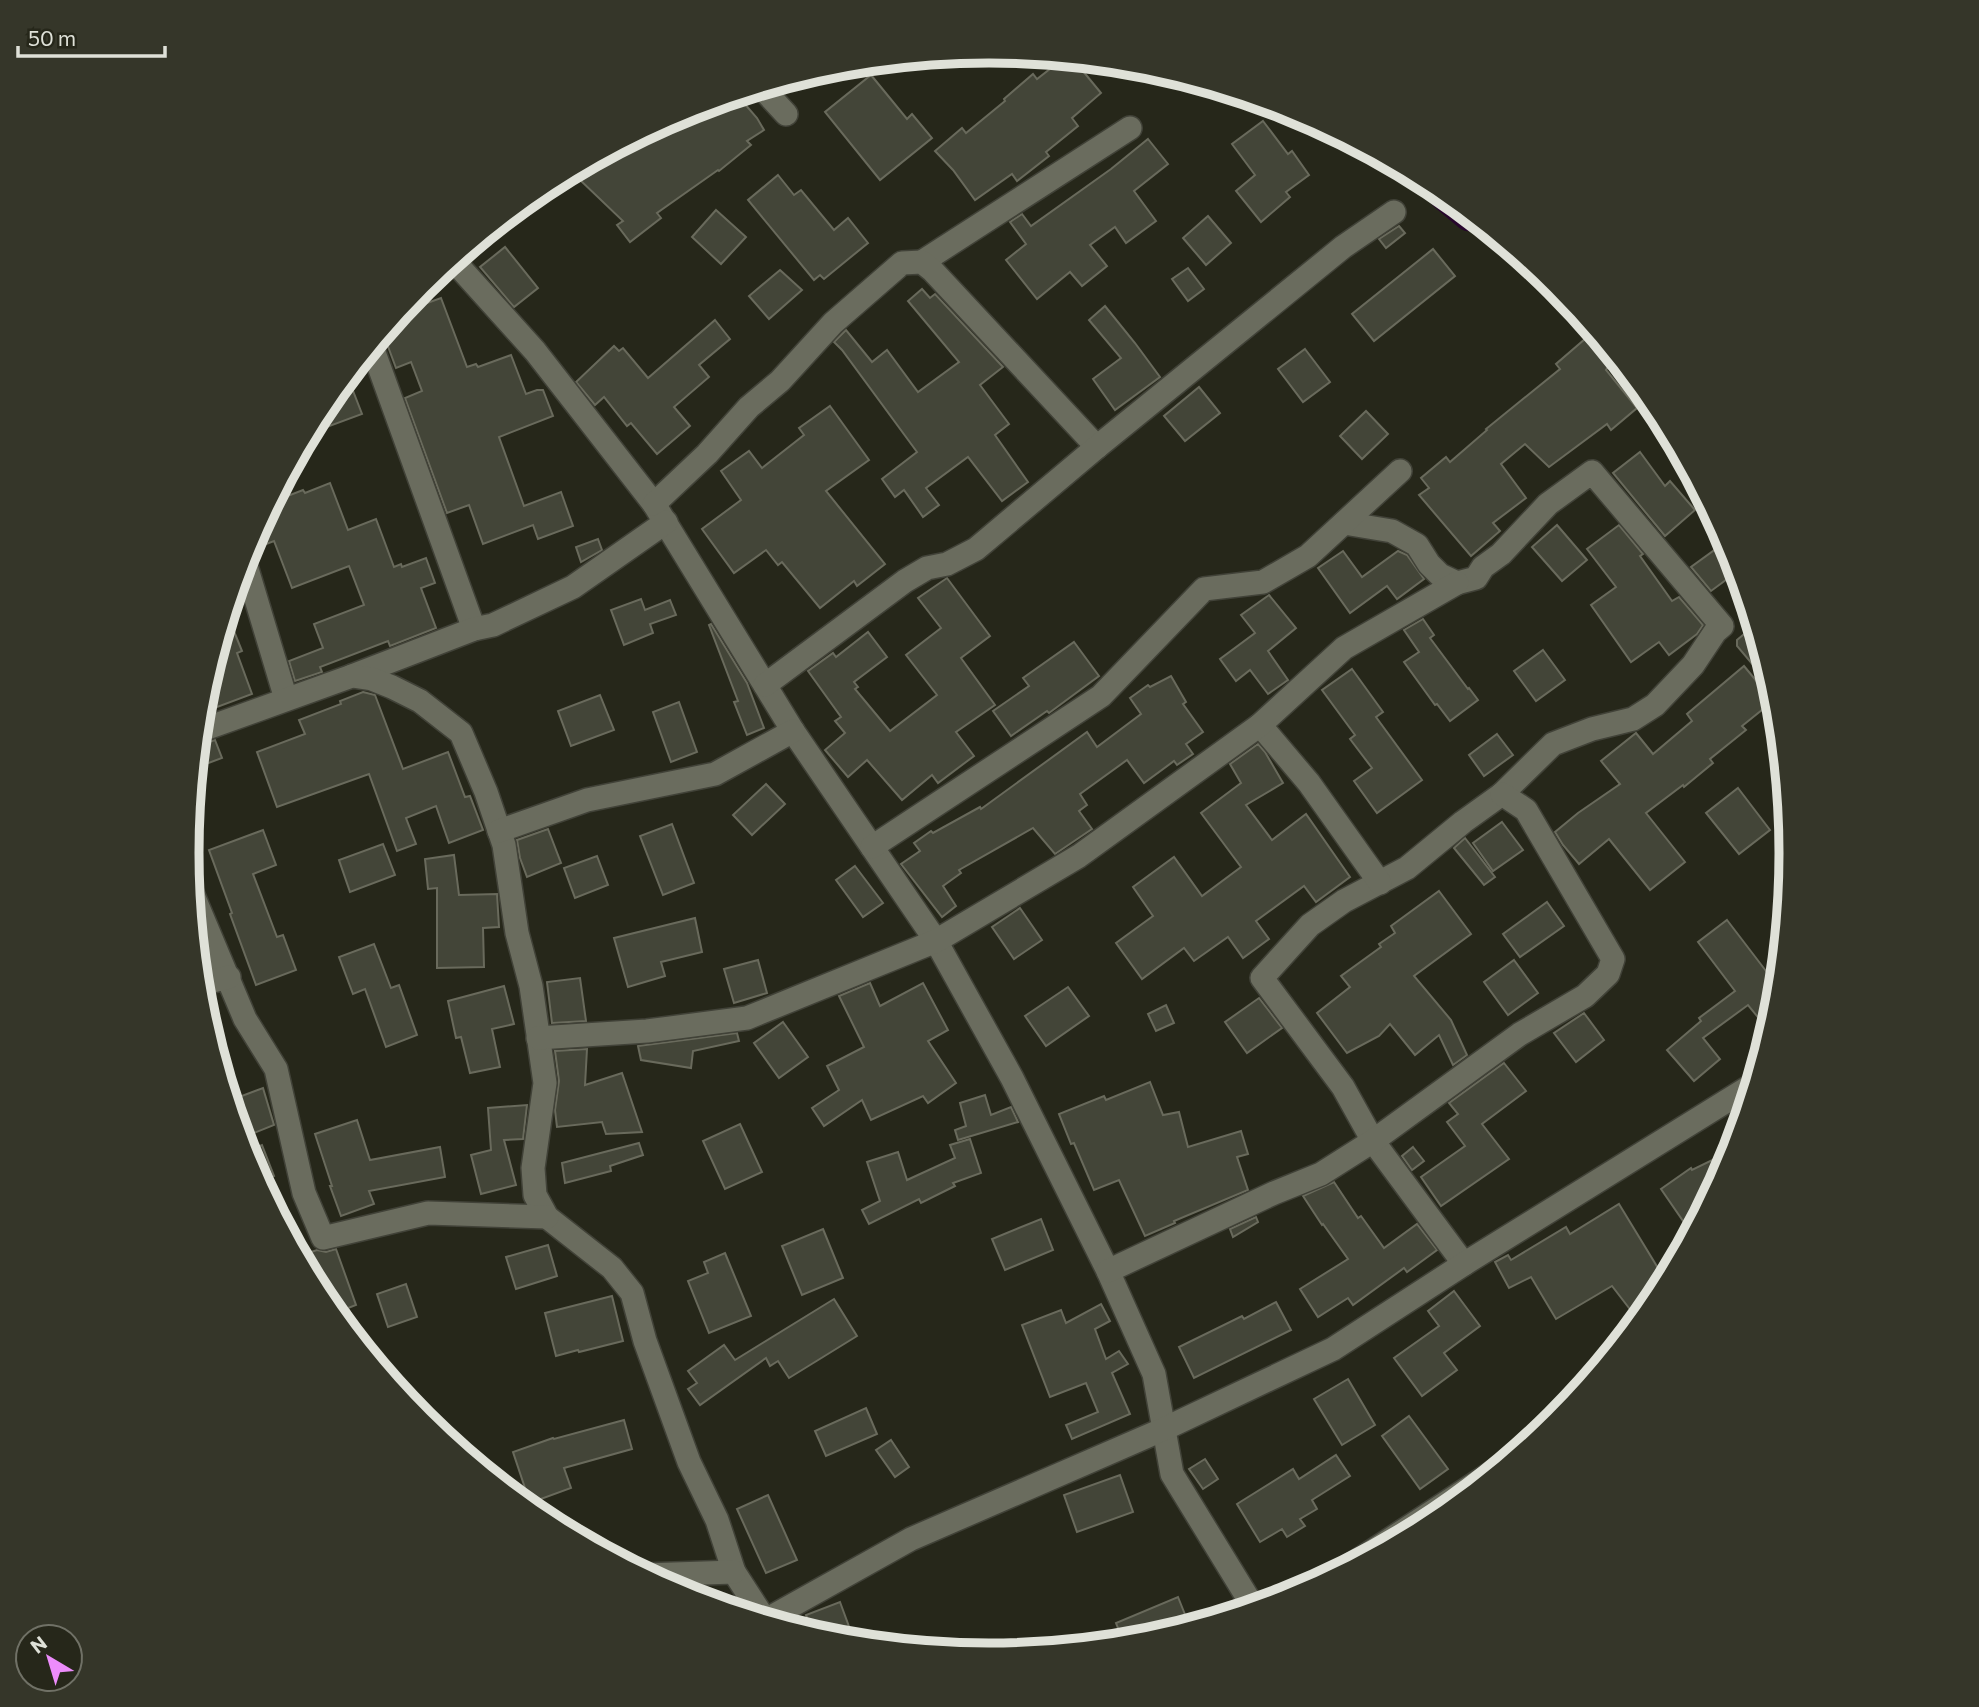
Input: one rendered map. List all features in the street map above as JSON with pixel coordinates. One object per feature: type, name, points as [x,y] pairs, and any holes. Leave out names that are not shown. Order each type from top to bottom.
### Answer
[{"type":"street","points":[[768,95],[786,114]]},
{"type":"street","points":[[210,727],[474,629],[493,625],[573,587],[660,513],[706,454],[749,408],[780,381],[833,323],[902,263],[922,262],[1130,128]]},
{"type":"street","points":[[765,685],[905,581],[927,568],[947,564],[976,549],[1343,247],[1394,212]]},
{"type":"street","points":[[922,262],[933,270],[1097,447]]},
{"type":"street","points":[[460,267],[535,351],[660,513],[793,731],[936,940],[1012,1078],[1108,1271],[1154,1374],[1172,1474],[1250,1600]]},
{"type":"street","points":[[375,356],[474,629]]},
{"type":"street","points":[[872,847],[1101,696],[1204,589],[1263,582],[1308,556],[1400,471]]},
{"type":"street","points":[[538,1038],[647,1031],[747,1018],[936,940],[1079,856],[1261,725],[1344,648],[1457,583],[1476,578],[1483,567],[1501,554],[1548,504],[1592,472],[1722,626],[1693,665],[1655,705],[1633,719],[1592,729],[1553,744],[1502,794],[1407,868],[1344,901],[1310,925],[1262,978],[1343,1087],[1374,1141],[1464,1264]]},
{"type":"street","points":[[1344,523],[1392,531],[1417,545],[1440,575],[1457,583]]},
{"type":"street","points":[[249,577],[286,699]]},
{"type":"street","points":[[352,676],[372,679],[420,701],[461,733],[486,792],[504,845],[517,933],[531,986],[545,1083],[533,1168],[535,1195],[547,1217],[612,1268],[632,1293],[645,1341],[690,1462],[717,1520],[734,1572],[758,1609]]},
{"type":"street","points":[[1261,725],[1309,783],[1380,883]]},
{"type":"street","points":[[499,831],[587,800],[715,774],[793,731]]},
{"type":"street","points":[[1108,1271],[1274,1193],[1321,1174],[1374,1141],[1520,1034],[1585,996],[1608,974],[1613,959],[1526,810],[1502,794]]},
{"type":"street","points":[[202,915],[245,1019],[276,1069],[304,1194],[323,1238],[428,1213],[547,1217]]},
{"type":"street","points":[[210,982],[229,977]]},
{"type":"street","points":[[776,1614],[911,1539],[1164,1429],[1333,1349],[1464,1264],[1743,1091]]},
{"type":"street","points":[[666,1574],[734,1572]]},
{"type":"building","points":[[1053,66],[1081,69],[1101,93],[1072,118],[1078,126],[1046,152],[1049,156],[1017,181],[1012,174],[975,200],[935,151],[962,128],[966,133],[1033,74],[1037,79]]},
{"type":"building","points":[[871,75],[907,119],[912,114],[932,138],[880,180],[825,112]]},
{"type":"building","points":[[743,102],[764,130],[747,141],[751,145],[719,171],[657,213],[661,218],[630,242],[617,225],[623,221],[579,179],[640,145],[687,123]]},
{"type":"building","points":[[1263,121],[1288,154],[1292,151],[1309,175],[1286,192],[1290,197],[1261,222],[1236,191],[1255,175],[1232,144]]},
{"type":"building","points":[[1148,139],[1168,164],[1134,191],[1156,221],[1126,243],[1115,227],[1090,245],[1107,266],[1082,286],[1070,272],[1037,299],[1006,260],[1026,244],[1010,222],[1022,214],[1031,226]]},
{"type":"building","points":[[778,175],[794,195],[801,190],[834,230],[848,218],[868,243],[824,279],[820,275],[814,280],[748,200]]},
{"type":"building","points":[[716,210],[746,237],[721,264],[692,237]]},
{"type":"building","points":[[1208,216],[1231,243],[1206,265],[1183,238]]},
{"type":"building","points":[[1399,226],[1405,233],[1386,248],[1379,239]]},
{"type":"building","points":[[505,247],[538,288],[514,307],[480,267]]},
{"type":"building","points":[[1433,249],[1455,276],[1374,341],[1352,314]]},
{"type":"building","points":[[1188,268],[1204,289],[1188,301],[1172,279]]},
{"type":"building","points":[[780,270],[802,290],[769,319],[749,296]]},
{"type":"building","points":[[922,289],[930,298],[935,294],[1003,367],[980,385],[1009,424],[995,435],[1028,482],[1002,501],[968,457],[926,488],[939,505],[923,517],[904,490],[895,497],[882,479],[917,452],[834,342],[846,330],[872,362],[887,350],[918,392],[959,362],[908,301]]},
{"type":"building","points":[[441,298],[467,367],[476,364],[478,367],[511,355],[526,394],[543,390],[553,416],[499,437],[524,506],[561,492],[573,526],[538,539],[533,525],[483,544],[469,505],[447,513],[405,398],[422,391],[411,362],[396,368],[386,342],[421,305]]},
{"type":"building","points":[[1105,306],[1160,377],[1115,410],[1093,379],[1121,358],[1089,320]]},
{"type":"building","points":[[715,320],[730,339],[699,365],[709,377],[674,407],[690,426],[657,454],[631,423],[627,426],[604,397],[595,405],[576,382],[614,346],[619,351],[623,348],[648,378]]},
{"type":"building","points":[[1585,339],[1637,408],[1611,430],[1607,424],[1549,467],[1525,444],[1501,464],[1526,498],[1493,523],[1500,531],[1471,556],[1419,495],[1429,488],[1421,478],[1446,457],[1450,462],[1560,369],[1556,364]]},
{"type":"building","points":[[1305,349],[1330,382],[1303,402],[1278,369]]},
{"type":"building","points":[[351,387],[362,414],[323,428]]},
{"type":"building","points":[[1199,387],[1220,413],[1185,441],[1164,416]]},
{"type":"building","points":[[830,406],[869,460],[826,491],[885,564],[857,586],[854,581],[820,608],[782,562],[778,565],[766,550],[734,573],[702,529],[741,500],[721,471],[749,451],[762,468],[804,435],[799,428]]},
{"type":"building","points":[[1366,411],[1388,434],[1362,459],[1340,436]]},
{"type":"building","points":[[1640,452],[1665,486],[1670,481],[1695,510],[1665,536],[1613,473]]},
{"type":"building","points":[[330,483],[348,530],[376,519],[394,567],[401,564],[402,567],[426,558],[435,583],[421,588],[436,628],[390,646],[388,641],[320,667],[322,672],[295,681],[289,661],[323,648],[314,624],[364,605],[349,566],[292,588],[274,541],[261,546],[285,497],[303,490],[305,493]]},
{"type":"building","points":[[1557,525],[1587,560],[1562,581],[1532,547]]},
{"type":"building","points":[[1619,525],[1643,554],[1640,556],[1672,601],[1679,597],[1703,625],[1697,634],[1669,655],[1659,642],[1631,662],[1591,605],[1616,587],[1587,549]]},
{"type":"building","points":[[598,539],[602,550],[581,562],[576,547]]},
{"type":"building","points":[[1718,547],[1730,577],[1711,591],[1691,567]]},
{"type":"building","points":[[1343,551],[1362,577],[1398,551],[1407,555],[1424,579],[1397,599],[1387,586],[1350,613],[1318,568]]},
{"type":"building","points":[[947,578],[990,636],[961,658],[995,705],[956,732],[974,756],[938,783],[932,775],[902,800],[867,760],[848,777],[825,750],[845,733],[835,721],[841,717],[808,671],[833,653],[836,657],[868,632],[887,657],[854,682],[858,687],[855,689],[890,731],[937,695],[906,655],[941,628],[918,598]]},
{"type":"building","points":[[1269,595],[1296,628],[1268,651],[1288,680],[1268,694],[1250,670],[1236,681],[1220,659],[1255,633],[1241,615]]},
{"type":"building","points":[[641,599],[645,610],[670,600],[676,615],[650,624],[653,633],[624,645],[611,610]]},
{"type":"building","points":[[1423,619],[1434,635],[1430,638],[1478,700],[1450,721],[1404,662],[1419,652],[1404,630]]},
{"type":"building","points":[[711,624],[747,683],[764,728],[747,735],[734,702],[738,701],[709,625]]},
{"type":"building","points":[[232,627],[242,651],[237,653],[252,694],[212,709]]},
{"type":"building","points":[[1748,631],[1758,671],[1737,646],[1737,640]]},
{"type":"building","points":[[1074,642],[1099,676],[1049,713],[1047,711],[1011,736],[993,711],[1029,686],[1023,678]]},
{"type":"building","points":[[1543,650],[1565,680],[1536,701],[1514,671]]},
{"type":"building","points":[[1744,666],[1762,688],[1766,707],[1742,726],[1746,730],[1710,759],[1713,763],[1646,813],[1685,862],[1650,890],[1609,839],[1579,864],[1555,832],[1620,784],[1601,761],[1636,733],[1653,754],[1692,721],[1687,714]]},
{"type":"building","points":[[1352,669],[1383,712],[1376,717],[1422,780],[1377,813],[1354,781],[1372,768],[1350,739],[1355,735],[1322,690]]},
{"type":"building","points":[[1171,676],[1186,702],[1183,704],[1203,732],[1186,744],[1193,754],[1177,765],[1174,761],[1144,783],[1127,760],[1080,794],[1087,805],[1079,811],[1092,829],[1055,854],[1033,828],[959,870],[961,873],[943,886],[956,906],[942,917],[901,864],[920,851],[914,843],[931,831],[933,833],[980,807],[981,809],[1087,732],[1097,747],[1141,714],[1130,698],[1148,685],[1150,687]]},
{"type":"building","points":[[363,692],[375,695],[403,769],[448,752],[465,797],[470,796],[483,830],[449,843],[436,806],[406,818],[416,844],[397,851],[369,774],[277,807],[257,752],[305,734],[299,720],[341,704],[340,701]]},
{"type":"building","points":[[600,695],[614,730],[571,746],[558,711]]},
{"type":"building","points":[[679,702],[697,752],[671,762],[653,712]]},
{"type":"building","points":[[1497,734],[1513,755],[1484,776],[1469,755]]},
{"type":"building","points":[[215,740],[222,758],[205,764],[206,750],[207,743]]},
{"type":"building","points":[[1258,744],[1283,783],[1246,805],[1272,840],[1306,814],[1350,877],[1316,902],[1304,886],[1256,921],[1269,939],[1243,958],[1228,937],[1194,961],[1184,948],[1142,979],[1116,943],[1153,916],[1133,887],[1174,857],[1202,896],[1241,867],[1201,813],[1241,783],[1230,764]]},
{"type":"building","points":[[766,784],[785,804],[752,835],[733,815]]},
{"type":"building","points":[[1738,788],[1770,830],[1739,854],[1706,813]]},
{"type":"building","points":[[1502,822],[1523,850],[1493,871],[1473,843]]},
{"type":"building","points":[[672,824],[694,883],[663,895],[640,836]]},
{"type":"building","points":[[548,829],[561,863],[527,877],[517,840]]},
{"type":"building","points":[[263,830],[276,865],[253,874],[277,937],[283,935],[296,970],[256,985],[209,850]]},
{"type":"building","points":[[1465,838],[1495,877],[1484,885],[1454,848]]},
{"type":"building","points":[[383,844],[395,875],[350,892],[339,860]]},
{"type":"building","points":[[454,855],[459,895],[497,894],[499,927],[483,928],[484,967],[437,968],[437,888],[428,889],[425,859]]},
{"type":"building","points":[[597,856],[608,885],[575,898],[564,868]]},
{"type":"building","points":[[855,866],[883,903],[863,917],[836,880]]},
{"type":"building","points":[[1439,891],[1471,934],[1414,976],[1451,1020],[1467,1055],[1453,1065],[1439,1035],[1415,1055],[1390,1024],[1379,1036],[1347,1053],[1317,1013],[1350,987],[1341,976],[1381,947],[1379,944],[1395,933],[1391,926]]},
{"type":"building","points":[[1547,902],[1564,926],[1520,957],[1503,934]]},
{"type":"building","points":[[1020,908],[1042,940],[1014,959],[992,927]]},
{"type":"building","points":[[695,918],[702,952],[661,962],[665,976],[628,987],[614,938]]},
{"type":"building","points":[[1727,920],[1770,976],[1762,1022],[1748,1005],[1703,1038],[1720,1059],[1694,1081],[1667,1050],[1701,1021],[1699,1018],[1735,991],[1698,942]]},
{"type":"building","points":[[374,944],[391,988],[399,985],[417,1035],[386,1047],[365,989],[353,994],[339,957]]},
{"type":"building","points":[[758,960],[767,993],[734,1003],[724,969]]},
{"type":"building","points":[[1514,960],[1538,993],[1508,1015],[1484,982]]},
{"type":"building","points":[[580,978],[586,1021],[552,1023],[547,982]]},
{"type":"building","points":[[870,983],[880,1006],[923,983],[948,1030],[928,1041],[956,1083],[928,1103],[923,1096],[871,1120],[862,1100],[824,1126],[812,1108],[839,1090],[827,1066],[864,1047],[839,996]]},
{"type":"building","points":[[504,986],[514,1024],[492,1029],[500,1067],[470,1073],[461,1037],[456,1038],[448,1001]]},
{"type":"building","points":[[1068,987],[1089,1016],[1046,1046],[1025,1016]]},
{"type":"building","points":[[1259,998],[1282,1028],[1247,1053],[1225,1022]]},
{"type":"building","points":[[1166,1005],[1174,1023],[1156,1031],[1148,1014]]},
{"type":"building","points":[[1584,1013],[1604,1040],[1576,1062],[1554,1033]]},
{"type":"building","points":[[783,1022],[808,1057],[779,1078],[754,1043]]},
{"type":"building","points":[[737,1033],[739,1041],[693,1051],[691,1068],[641,1060],[638,1046]]},
{"type":"building","points":[[587,1049],[585,1085],[622,1073],[642,1132],[606,1134],[602,1122],[557,1127],[555,1110],[559,1081],[555,1051]]},
{"type":"building","points":[[1504,1063],[1526,1091],[1482,1124],[1509,1159],[1441,1206],[1421,1177],[1465,1146],[1447,1122],[1458,1114],[1449,1103]]},
{"type":"building","points":[[1150,1082],[1163,1115],[1179,1112],[1188,1147],[1241,1131],[1248,1154],[1237,1157],[1248,1190],[1145,1236],[1119,1180],[1094,1190],[1059,1114],[1104,1096],[1106,1100]]},
{"type":"building","points":[[263,1088],[274,1125],[251,1134],[238,1097]]},
{"type":"building","points":[[985,1095],[991,1115],[1011,1107],[1018,1122],[958,1140],[955,1130],[966,1126],[960,1103]]},
{"type":"building","points":[[527,1105],[523,1139],[504,1140],[516,1185],[481,1194],[471,1155],[491,1150],[488,1108]]},
{"type":"building","points":[[357,1120],[370,1160],[440,1147],[445,1177],[369,1191],[374,1204],[341,1216],[315,1134]]},
{"type":"building","points":[[740,1124],[762,1172],[725,1189],[703,1141]]},
{"type":"building","points":[[970,1139],[981,1173],[953,1183],[955,1186],[921,1203],[919,1199],[869,1224],[862,1210],[880,1201],[867,1162],[898,1152],[907,1180],[955,1158],[950,1145]]},
{"type":"building","points":[[639,1143],[643,1155],[610,1166],[611,1171],[565,1183],[562,1163]]},
{"type":"building","points":[[262,1145],[274,1176],[269,1178],[256,1148]]},
{"type":"building","points":[[1413,1147],[1424,1161],[1412,1170],[1402,1156]]},
{"type":"building","points":[[1720,1156],[1686,1226],[1661,1189],[1691,1168],[1692,1170]]},
{"type":"building","points":[[1334,1182],[1358,1218],[1361,1216],[1384,1248],[1417,1224],[1437,1250],[1407,1272],[1404,1268],[1353,1305],[1348,1298],[1318,1317],[1300,1289],[1348,1259],[1303,1196]]},
{"type":"building","points":[[1619,1204],[1658,1268],[1665,1263],[1633,1313],[1612,1286],[1556,1319],[1531,1277],[1509,1288],[1495,1262],[1508,1255],[1511,1260],[1566,1227],[1570,1234]]},
{"type":"building","points":[[1256,1217],[1258,1222],[1233,1237],[1230,1229]]},
{"type":"building","points":[[1041,1219],[1053,1250],[1005,1270],[992,1239]]},
{"type":"building","points":[[823,1229],[843,1278],[802,1295],[782,1246]]},
{"type":"building","points":[[548,1245],[557,1276],[516,1289],[506,1257]]},
{"type":"building","points":[[336,1249],[356,1305],[348,1308],[360,1333],[308,1253],[317,1250],[326,1252]]},
{"type":"building","points":[[725,1253],[751,1316],[709,1333],[688,1281],[708,1273],[704,1262]]},
{"type":"building","points":[[406,1284],[417,1317],[388,1327],[377,1294]]},
{"type":"building","points":[[1454,1291],[1480,1326],[1444,1353],[1457,1370],[1422,1396],[1394,1358],[1439,1326],[1428,1311]]},
{"type":"building","points":[[612,1296],[623,1341],[556,1356],[545,1313]]},
{"type":"building","points":[[834,1299],[857,1336],[789,1378],[778,1361],[770,1366],[766,1358],[700,1405],[688,1389],[697,1383],[688,1371],[724,1345],[735,1360]]},
{"type":"building","points":[[1276,1302],[1291,1330],[1194,1378],[1179,1347]]},
{"type":"building","points":[[1101,1304],[1110,1321],[1095,1329],[1106,1359],[1119,1351],[1128,1364],[1112,1373],[1130,1414],[1072,1439],[1066,1425],[1098,1412],[1086,1383],[1050,1397],[1022,1325],[1061,1310],[1066,1323]]},
{"type":"building","points":[[1348,1379],[1375,1425],[1342,1445],[1314,1399]]},
{"type":"building","points":[[866,1408],[877,1434],[826,1456],[815,1431]]},
{"type":"building","points":[[1409,1416],[1448,1469],[1420,1489],[1382,1436]]},
{"type":"building","points":[[624,1420],[632,1449],[564,1468],[571,1488],[536,1501],[527,1495],[513,1452]]},
{"type":"building","points":[[891,1440],[909,1467],[895,1477],[876,1450]]},
{"type":"building","points":[[1336,1455],[1350,1476],[1312,1500],[1317,1509],[1300,1519],[1305,1526],[1287,1537],[1282,1529],[1260,1542],[1237,1504],[1293,1469],[1299,1479]]},
{"type":"building","points":[[1205,1459],[1218,1479],[1203,1489],[1189,1469]]},
{"type":"building","points":[[1120,1475],[1133,1512],[1077,1532],[1064,1495]]},
{"type":"building","points":[[768,1495],[797,1560],[766,1573],[737,1509]]},
{"type":"building","points":[[1178,1597],[1187,1619],[1120,1633],[1116,1623]]},
{"type":"building","points":[[840,1602],[851,1631],[809,1623],[806,1615]]}]
